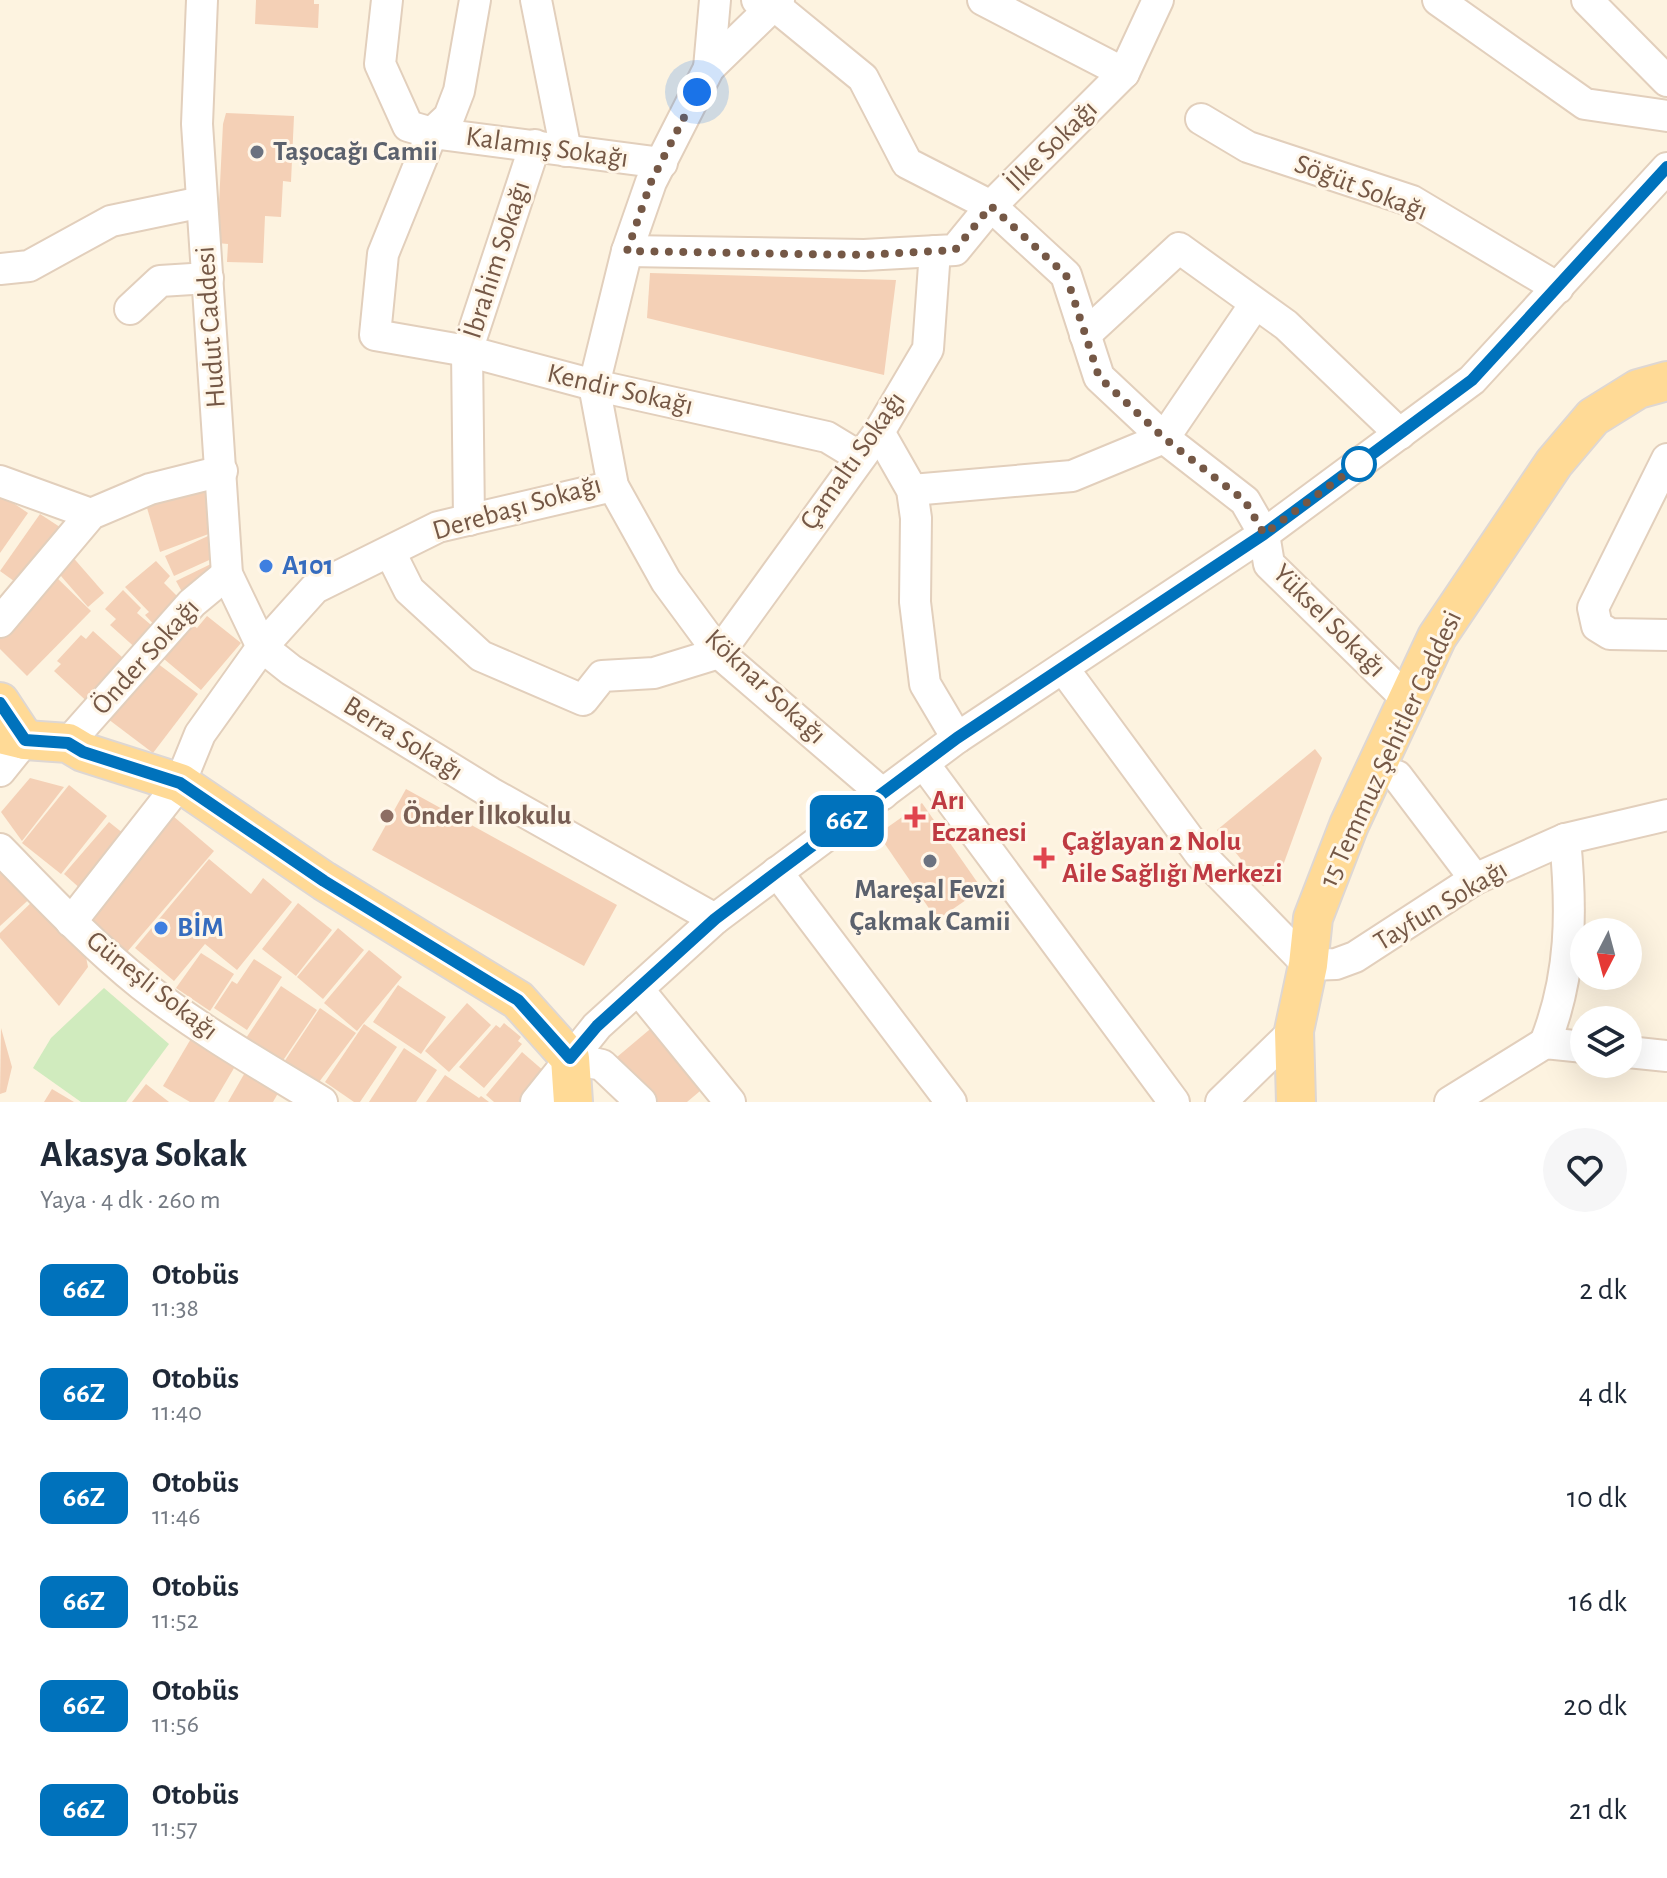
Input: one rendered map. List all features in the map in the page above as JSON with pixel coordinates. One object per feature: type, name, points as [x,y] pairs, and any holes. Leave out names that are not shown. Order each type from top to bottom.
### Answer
[{"type":"main road","name":"15 Temmuz Şehitler Caddesi","points":[[1296,1102],[1294,1031],[1308,965],[1313,918],[1349,825],[1437,637],[1554,463],[1593,417],[1638,389],[1667,381]]},
{"type":"main road","name":"15 Temmuz Şehitler Caddesi","points":[[1308,965],[1333,930],[1449,659],[1566,485],[1605,439],[1650,411],[1667,407]]},
{"type":"main road","points":[[0,702],[12,737],[68,743],[83,752],[180,783],[324,881],[518,1000],[570,1058],[573,1102]]},
{"type":"street","name":"Hudut Caddesi","points":[[202,0],[197,124],[227,574],[262,647]]},
{"type":"street","points":[[387,0],[380,64],[408,126],[432,133],[449,117],[459,91],[475,0]]},
{"type":"street","points":[[536,0],[566,151]]},
{"type":"street","points":[[709,68],[715,0]]},
{"type":"street","points":[[983,0],[1124,73]]},
{"type":"street","name":"İlke Sokağı","points":[[627,251],[864,255],[955,250],[991,206],[1124,73],[1158,0]]},
{"type":"street","points":[[1438,0],[1585,104],[1667,116]]},
{"type":"street","points":[[1587,0],[1667,81]]},
{"type":"street","name":"Derebaşı Sokağı","points":[[71,922],[180,783],[200,734],[262,647],[315,588],[438,527],[613,486],[594,385],[627,251],[651,182],[709,68],[770,2]]},
{"type":"street","name":"Yüksel Sokağı","points":[[770,2],[863,78],[907,163],[991,206],[1066,275],[1099,377],[1164,438],[1245,501],[1264,534],[1269,564],[1408,700]]},
{"type":"street","name":"Söğüt Sokağı","points":[[1201,119],[1248,147],[1412,201],[1558,288]]},
{"type":"street","name":"Kalamış Sokağı","points":[[432,133],[662,163]]},
{"type":"street","name":"Kendir Sokağı","points":[[432,133],[383,254],[375,335],[467,351],[594,385],[827,437],[860,457]]},
{"type":"street","name":"İbrahim Sokağı","points":[[469,520],[467,351],[535,145]]},
{"type":"street","points":[[536,1102],[597,1026],[715,919],[957,738],[1264,534],[1472,380],[1667,168]]},
{"type":"street","points":[[0,269],[29,266],[111,221],[202,202]]},
{"type":"street","points":[[1085,335],[1179,248],[1286,325],[1400,434]]},
{"type":"street","name":"Çamaltı Sokağı","points":[[719,653],[879,432],[928,349],[935,251]]},
{"type":"street","points":[[130,309],[160,281],[208,278]]},
{"type":"street","points":[[912,490],[1072,476],[1164,438],[1255,304]]},
{"type":"street","points":[[879,432],[912,490],[916,518],[915,602],[925,684],[957,738]]},
{"type":"street","points":[[1667,459],[1593,608],[1597,626],[1610,634],[1667,635]]},
{"type":"street","points":[[0,622],[91,514],[150,489],[222,471]]},
{"type":"street","points":[[0,481],[91,514]]},
{"type":"street","name":"Köknar Sokağı","points":[[613,486],[666,581],[719,653],[883,794]]},
{"type":"street","points":[[390,552],[409,590],[481,656],[583,700],[602,676],[654,673],[719,653]]},
{"type":"street","name":"Önder Sokağı","points":[[68,743],[192,603],[227,574]]},
{"type":"street","name":"Berra Sokağı","points":[[262,647],[291,670],[491,793],[715,919]]},
{"type":"street","points":[[1063,668],[1200,854],[1308,965]]},
{"type":"street","points":[[0,771],[12,737]]},
{"type":"street","points":[[924,764],[1174,1102]]},
{"type":"street","points":[[1397,776],[1475,879]]},
{"type":"street","name":"Tayfun Sokağı","points":[[1308,965],[1336,964],[1355,957],[1475,879],[1565,839],[1667,815]]},
{"type":"street","points":[[1545,1043],[1562,992],[1568,960],[1570,914],[1565,839]]},
{"type":"street","name":"Güneşli Sokağı","points":[[0,849],[71,922],[143,985],[225,1042],[322,1102]]},
{"type":"street","points":[[777,872],[951,1102]]},
{"type":"street","points":[[638,989],[730,1102]]},
{"type":"street","points":[[1221,1102],[1294,1031]]},
{"type":"street","points":[[1450,1102],[1545,1043],[1570,1046]]},
{"type":"street","points":[[1642,1053],[1667,1056]]},
{"type":"street","points":[[570,1058],[602,1065],[641,1102]]},
{"type":"green space","points":[[104,988],[169,1044],[126,1102],[81,1102],[33,1068],[51,1038]]},
{"type":"building","points":[[256,0],[314,0],[314,4],[319,4],[318,28],[255,24]]},
{"type":"building","points":[[226,113],[294,116],[291,182],[283,181],[281,217],[265,216],[263,263],[227,262],[228,244],[217,243]]},
{"type":"building","points":[[650,273],[896,280],[884,375],[647,318]]},
{"type":"building","points":[[206,483],[214,532],[160,552],[145,501]]},
{"type":"building","points":[[0,494],[28,513],[0,553]]},
{"type":"building","points":[[40,514],[66,531],[25,589],[0,571]]},
{"type":"building","points":[[208,536],[218,556],[174,576],[165,556]]},
{"type":"building","points":[[70,554],[104,593],[88,607],[54,568]]},
{"type":"building","points":[[156,561],[170,576],[164,583],[185,604],[159,630],[145,615],[149,612],[125,587]]},
{"type":"building","points":[[215,562],[221,575],[186,599],[176,581]]},
{"type":"building","points":[[54,575],[91,611],[27,676],[0,649],[0,629]]},
{"type":"building","points":[[123,590],[141,608],[137,613],[157,630],[139,651],[110,625],[116,619],[105,609]]},
{"type":"building","points":[[207,616],[241,643],[201,690],[164,659],[193,625],[197,628]]},
{"type":"building","points":[[93,631],[132,666],[93,707],[54,671],[61,664],[57,661],[81,635],[86,639]]},
{"type":"building","points":[[153,660],[198,694],[153,753],[108,719]]},
{"type":"building","points":[[1315,749],[1322,758],[1281,871],[1263,886],[1217,830]]},
{"type":"building","points":[[30,778],[64,787],[22,841],[1,812]]},
{"type":"building","points":[[69,785],[107,816],[61,874],[22,843]]},
{"type":"building","points":[[406,789],[617,905],[584,966],[372,850]]},
{"type":"building","name":"Mareşal Fevzi Çakmak Camii","points":[[922,803],[982,889],[937,920],[878,834]]},
{"type":"building","points":[[173,816],[214,851],[127,952],[87,917]]},
{"type":"building","points":[[109,822],[129,838],[83,891],[64,874]]},
{"type":"building","points":[[0,856],[36,893],[0,926]]},
{"type":"building","points":[[209,859],[251,894],[263,878],[292,902],[237,970],[205,944],[174,981],[135,948]]},
{"type":"building","points":[[38,896],[85,952],[88,967],[59,1006],[0,938],[0,933]]},
{"type":"building","points":[[298,903],[332,930],[296,976],[262,949]]},
{"type":"building","points":[[338,928],[364,950],[323,999],[297,977]]},
{"type":"building","points":[[369,950],[402,977],[357,1031],[324,1003]]},
{"type":"building","points":[[201,953],[234,974],[210,1011],[176,988]]},
{"type":"building","points":[[254,959],[282,977],[247,1030],[214,1008],[232,981],[237,984]]},
{"type":"building","points":[[398,985],[446,1017],[421,1054],[373,1022]]},
{"type":"building","points":[[281,986],[317,1010],[282,1062],[246,1038]]},
{"type":"building","points":[[467,1003],[491,1025],[449,1072],[425,1051]]},
{"type":"building","points":[[320,1008],[356,1033],[319,1082],[284,1062]]},
{"type":"building","points":[[504,1023],[521,1037],[518,1041],[522,1044],[484,1088],[459,1067],[496,1025],[500,1028]]},
{"type":"building","points":[[364,1024],[397,1047],[360,1102],[354,1102],[325,1082]]},
{"type":"building","points":[[655,1025],[706,1086],[687,1102],[655,1102],[617,1057]]},
{"type":"building","points":[[1,1028],[12,1067],[6,1092],[0,1094]]},
{"type":"building","points":[[192,1037],[237,1063],[214,1102],[190,1102],[163,1086]]},
{"type":"building","points":[[404,1048],[437,1070],[416,1102],[369,1102]]},
{"type":"building","points":[[522,1052],[545,1072],[520,1102],[494,1102],[486,1095]]},
{"type":"building","points":[[247,1069],[281,1088],[273,1102],[228,1102]]},
{"type":"building","points":[[445,1075],[479,1098],[481,1096],[489,1102],[426,1102]]},
{"type":"building","points":[[146,1084],[169,1102],[132,1102]]},
{"type":"building","points":[[52,1089],[74,1102],[44,1102]]},
{"type":"bus line","name":"66Z","points":[[0,703],[25,740],[68,743],[83,752],[180,783],[324,881],[518,1000],[570,1058],[597,1026],[715,919],[777,872],[957,738],[1264,534],[1472,380],[1667,167]]},
{"type":"place","name":"Taşocağı Camii","points":[[257,152]]},
{"type":"place","name":"A101","points":[[266,566]]},
{"type":"place","name":"Önder İlkokulu","points":[[387,816]]},
{"type":"place","name":"Arı Eczanesi","points":[[915,817]]},
{"type":"place","name":"Çağlayan 2 Nolu Aile Sağlığı Merkezi","points":[[1044,858]]},
{"type":"place","name":"Mareşal Fevzi Çakmak Camii","points":[[930,861]]},
{"type":"place","name":"BİM","points":[[161,928]]},
{"type":"route","points":[[697,92],[651,182],[627,251],[864,255],[955,250],[991,206],[1066,275],[1099,377],[1164,438],[1245,501],[1264,534],[1359,464]]}]
